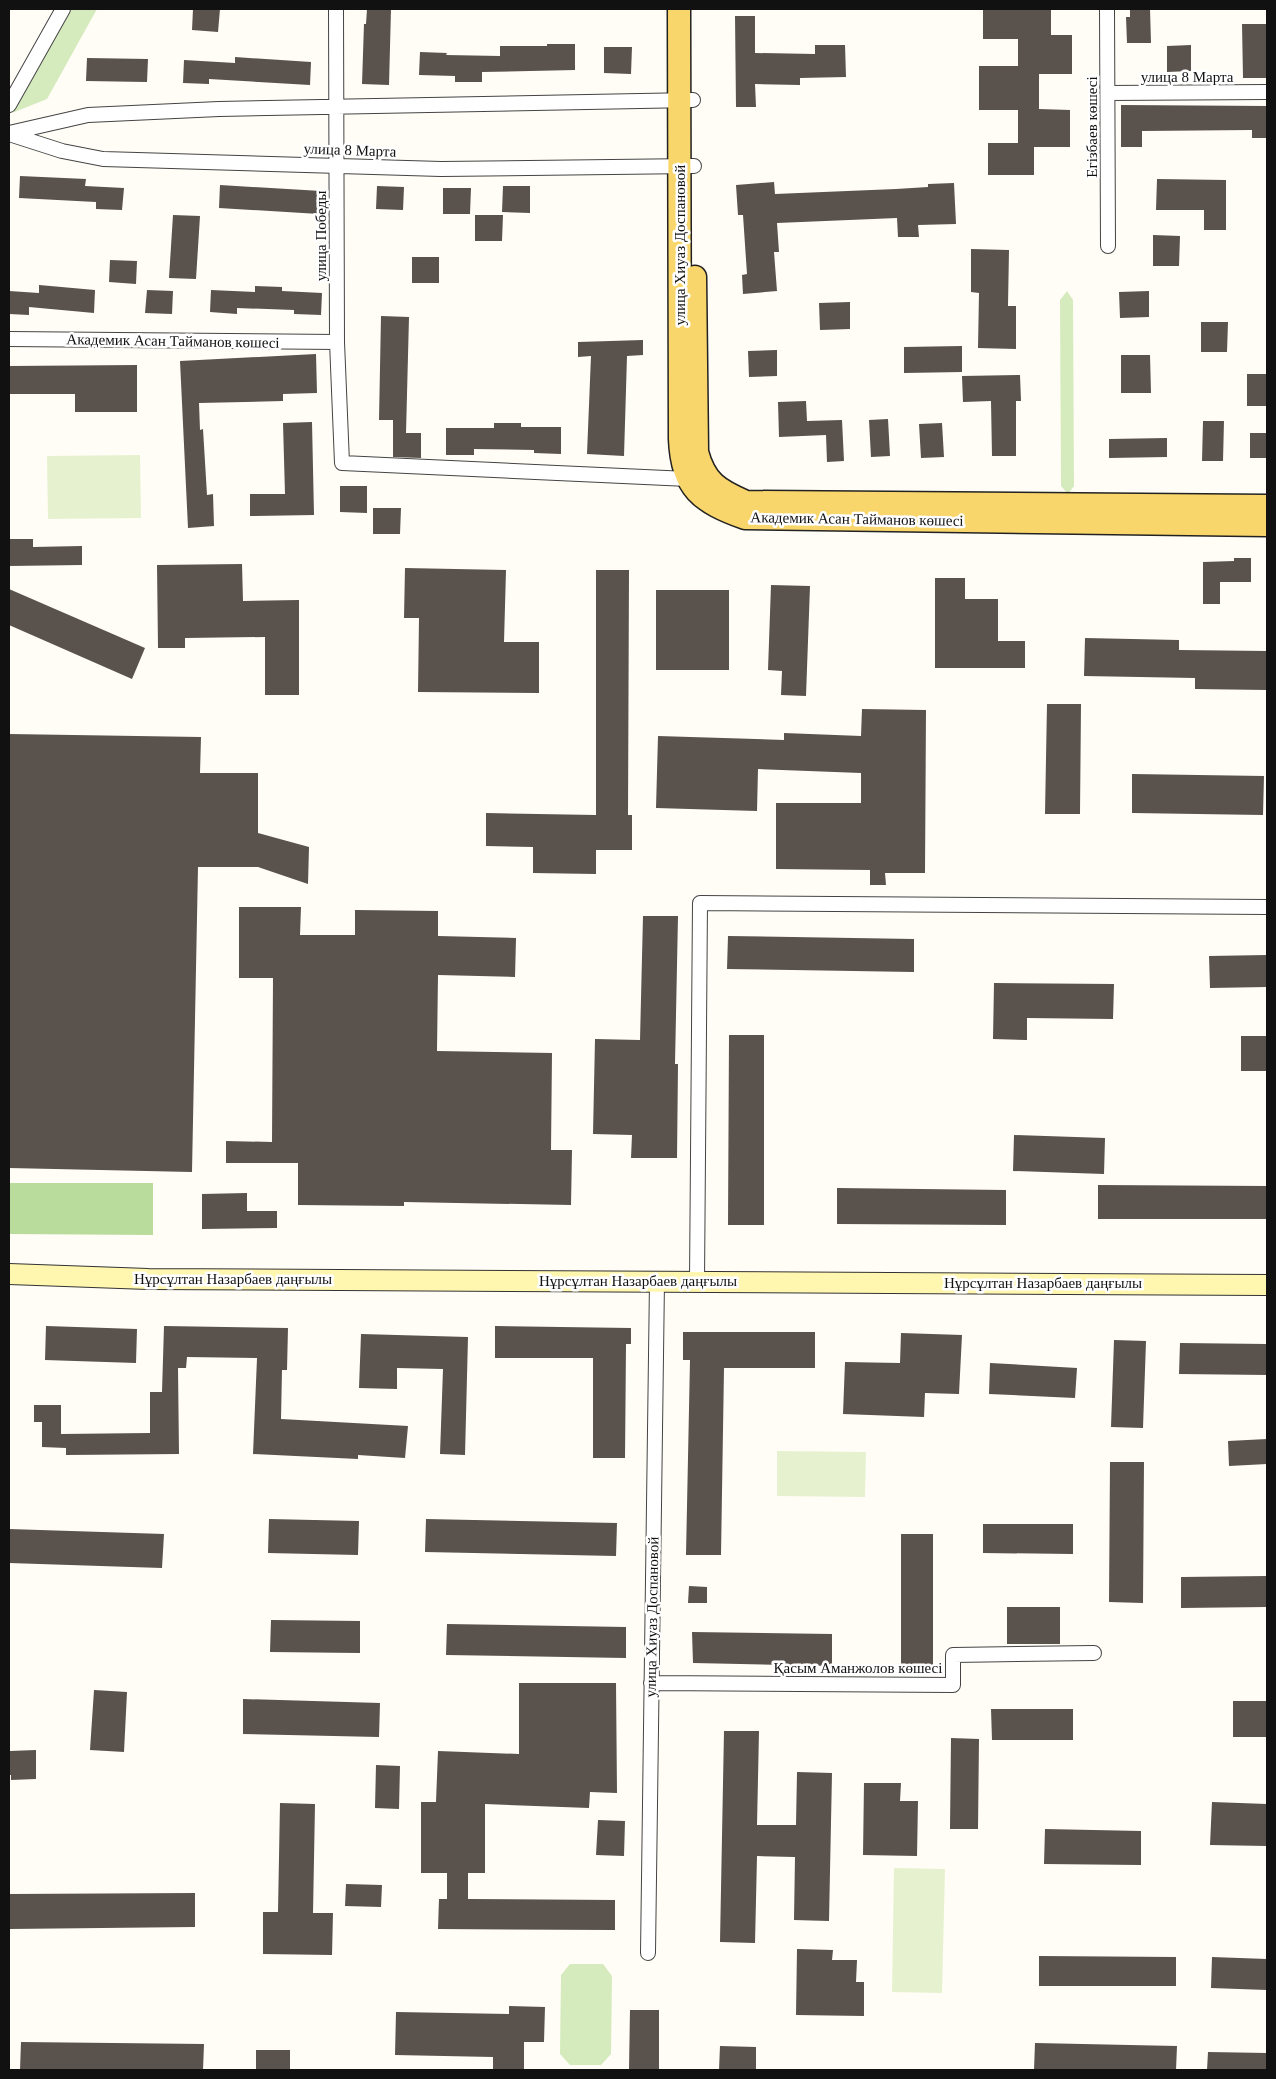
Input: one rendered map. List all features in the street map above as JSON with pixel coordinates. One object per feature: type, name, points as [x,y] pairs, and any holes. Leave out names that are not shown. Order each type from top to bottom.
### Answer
[{"type":"main road","name":"улица Хиуаз Доспановой","points":[[679,9],[686,100],[687,166],[680,461],[697,477]]},
{"type":"main road","name":"улица Хиуаз Доспановой","points":[[686,100],[693,9]]},
{"type":"main road","name":"Академик Асан Тайманов көшесі","points":[[697,477],[723,492],[746,502],[1267,506]]},
{"type":"main road","name":"Академик Асан Тайманов көшесі","points":[[697,477],[698,494],[714,507],[745,518],[1267,525]]},
{"type":"main road","name":"Нұрсұлтан Назарбаев даңғылы","points":[[9,1274],[148,1279],[1267,1284]]},
{"type":"street","points":[[9,105],[63,9]]},
{"type":"street","name":"улица Победы","points":[[336,9],[338,108],[337,342],[342,464],[697,477]]},
{"type":"street","name":"Егізбаев көшесі","points":[[1107,9],[1108,246]]},
{"type":"street","name":"улица 8 Марта","points":[[1108,93],[1267,92]]},
{"type":"street","name":"улица 8 Марта","points":[[9,133],[88,115],[219,109],[686,100]]},
{"type":"street","name":"улица 8 Марта","points":[[9,133],[62,151],[103,160],[441,169],[687,166]]},
{"type":"street","name":"Академик Асан Тайманов көшесі","points":[[9,339],[337,342]]},
{"type":"street","points":[[697,1282],[700,903],[1267,907]]},
{"type":"street","name":"улица Хиуаз Доспановой","points":[[648,1953],[657,1281]]},
{"type":"street","name":"Қасым Аманжолов көшесі","points":[[652,1683],[953,1685],[953,1655],[1094,1653]]},
{"type":"green space","points":[[68,9],[97,9],[47,99],[12,113]]},
{"type":"green space","points":[[1067,291],[1073,300],[1074,486],[1068,494],[1061,486],[1060,300]]},
{"type":"green space","points":[[140,455],[141,518],[48,519],[47,456]]},
{"type":"green space","points":[[9,1183],[153,1183],[153,1235],[9,1234]]},
{"type":"green space","points":[[777,1451],[866,1452],[865,1497],[777,1496]]},
{"type":"green space","points":[[894,1868],[945,1869],[942,1993],[892,1992]]},
{"type":"green space","points":[[570,1964],[603,1964],[612,1976],[611,2054],[601,2065],[570,2065],[560,2054],[561,1975]]},
{"type":"building","points":[[193,9],[220,9],[218,32],[192,30]]},
{"type":"building","points":[[367,9],[391,9],[389,85],[362,84],[364,24],[366,24]]},
{"type":"building","points":[[983,9],[1051,9],[1051,35],[1072,35],[1072,74],[1039,74],[1039,109],[1070,110],[1070,147],[1034,147],[1034,175],[988,175],[988,143],[1018,143],[1018,110],[979,110],[979,66],[1018,66],[1018,39],[983,39]]},
{"type":"building","points":[[1130,9],[1150,9],[1151,43],[1127,43],[1126,17],[1130,17]]},
{"type":"building","points":[[735,16],[755,16],[755,53],[815,54],[815,45],[845,45],[846,77],[800,78],[800,85],[755,84],[756,107],[736,107]]},
{"type":"building","points":[[1242,24],[1267,24],[1267,78],[1243,78]]},
{"type":"building","points":[[547,44],[575,44],[575,70],[482,72],[482,82],[455,82],[455,76],[419,75],[420,52],[447,53],[446,55],[500,56],[500,46],[547,46]]},
{"type":"building","points":[[1191,45],[1191,71],[1167,72],[1167,46]]},
{"type":"building","points":[[604,47],[632,47],[631,74],[604,73]]},
{"type":"building","points":[[235,57],[311,62],[310,85],[209,79],[209,84],[183,83],[184,60],[235,63]]},
{"type":"building","points":[[87,58],[148,59],[147,82],[86,81]]},
{"type":"building","points":[[1121,105],[1267,106],[1267,138],[1252,138],[1252,130],[1142,131],[1142,147],[1121,147]]},
{"type":"building","points":[[20,176],[86,179],[85,186],[124,188],[122,210],[96,209],[96,202],[19,198]]},
{"type":"building","points":[[1157,179],[1226,180],[1226,230],[1204,230],[1204,210],[1156,210]]},
{"type":"building","points":[[774,182],[775,194],[896,189],[928,187],[928,184],[954,183],[956,224],[918,225],[919,237],[898,237],[897,218],[777,223],[779,252],[774,252],[777,291],[743,294],[742,275],[747,274],[743,215],[738,215],[736,185]]},
{"type":"building","points":[[220,185],[321,191],[319,214],[219,208]]},
{"type":"building","points":[[377,186],[404,187],[403,210],[376,209]]},
{"type":"building","points":[[503,186],[530,186],[530,213],[502,212]]},
{"type":"building","points":[[443,188],[471,188],[470,214],[443,214]]},
{"type":"building","points":[[173,215],[200,216],[196,279],[169,278]]},
{"type":"building","points":[[475,215],[503,215],[502,241],[475,241]]},
{"type":"building","points":[[1153,235],[1180,236],[1179,266],[1153,266]]},
{"type":"building","points":[[971,249],[1009,250],[1008,306],[1016,306],[1016,349],[978,348],[979,293],[971,292]]},
{"type":"building","points":[[412,257],[439,257],[439,283],[412,283]]},
{"type":"building","points":[[110,260],[137,261],[136,284],[109,282]]},
{"type":"building","points":[[39,285],[95,290],[94,313],[29,307],[29,315],[9,314],[9,291],[39,293]]},
{"type":"building","points":[[255,286],[282,287],[282,291],[322,293],[321,315],[294,314],[294,310],[237,308],[237,314],[210,312],[211,290],[255,292]]},
{"type":"building","points":[[147,290],[173,291],[172,314],[145,313]]},
{"type":"building","points":[[1149,291],[1149,317],[1120,318],[1119,292]]},
{"type":"building","points":[[850,302],[850,329],[820,330],[819,303]]},
{"type":"building","points":[[381,316],[409,317],[406,433],[421,433],[421,458],[393,457],[393,420],[379,420]]},
{"type":"building","points":[[1201,322],[1228,322],[1227,352],[1201,352]]},
{"type":"building","points":[[643,340],[643,355],[627,356],[624,456],[587,454],[591,356],[578,357],[578,342]]},
{"type":"building","points":[[962,346],[962,372],[904,373],[904,347]]},
{"type":"building","points":[[777,350],[777,376],[749,377],[748,351]]},
{"type":"building","points":[[316,354],[317,393],[283,394],[283,401],[199,403],[200,430],[203,429],[207,495],[213,494],[214,526],[188,528],[180,361]]},
{"type":"building","points":[[1121,355],[1150,355],[1151,393],[1121,393]]},
{"type":"building","points":[[137,365],[137,412],[75,412],[75,394],[9,394],[9,366]]},
{"type":"building","points":[[1247,374],[1267,374],[1267,406],[1247,406]]},
{"type":"building","points":[[1020,375],[1021,401],[1016,401],[1016,456],[992,456],[991,401],[963,402],[962,376]]},
{"type":"building","points":[[806,401],[807,421],[842,420],[844,461],[827,462],[826,435],[779,437],[778,402]]},
{"type":"building","points":[[888,419],[890,456],[871,457],[869,420]]},
{"type":"building","points":[[1203,421],[1224,421],[1223,461],[1202,461]]},
{"type":"building","points":[[312,422],[314,515],[250,516],[250,494],[285,494],[283,423]]},
{"type":"building","points":[[494,423],[521,423],[521,427],[561,427],[561,454],[534,453],[534,450],[474,449],[474,455],[446,455],[446,428],[494,428]]},
{"type":"building","points":[[942,423],[944,457],[921,458],[919,424]]},
{"type":"building","points":[[1250,433],[1267,433],[1267,458],[1250,458]]},
{"type":"building","points":[[1167,438],[1167,457],[1109,458],[1109,439]]},
{"type":"building","points":[[340,486],[367,486],[367,513],[340,512]]},
{"type":"building","points":[[373,508],[401,508],[400,534],[373,534]]},
{"type":"building","points":[[9,539],[33,539],[33,547],[82,546],[82,565],[9,566]]},
{"type":"building","points":[[1234,558],[1251,558],[1251,582],[1220,582],[1220,604],[1203,604],[1203,562],[1234,561]]},
{"type":"building","points":[[242,564],[243,601],[299,600],[299,695],[265,695],[265,637],[185,638],[185,648],[158,648],[157,565]]},
{"type":"building","points":[[405,568],[506,570],[504,642],[539,642],[539,693],[418,692],[419,618],[404,618]]},
{"type":"building","points":[[596,570],[629,570],[628,815],[632,815],[632,850],[596,850],[596,874],[533,873],[533,847],[486,846],[486,813],[596,815]]},
{"type":"building","points":[[935,578],[965,578],[965,599],[998,599],[998,641],[1025,641],[1025,668],[935,668]]},
{"type":"building","points":[[771,585],[810,586],[806,696],[781,695],[782,671],[768,670]]},
{"type":"building","points":[[9,589],[145,648],[132,679],[9,625]]},
{"type":"building","points":[[656,590],[729,590],[729,670],[656,670]]},
{"type":"building","points":[[1085,638],[1179,640],[1179,650],[1267,651],[1267,690],[1195,689],[1195,678],[1084,676]]},
{"type":"building","points":[[1047,704],[1081,704],[1080,814],[1045,814]]},
{"type":"building","points":[[862,709],[926,710],[925,873],[885,873],[886,885],[870,885],[870,870],[776,869],[776,803],[861,803],[861,773],[758,769],[757,811],[656,808],[658,736],[784,740],[784,733],[861,736]]},
{"type":"building","points":[[9,734],[201,737],[200,773],[258,773],[258,833],[309,847],[308,884],[258,867],[198,867],[192,1172],[9,1168]]},
{"type":"building","points":[[1132,774],[1264,776],[1263,815],[1132,813]]},
{"type":"building","points":[[239,907],[301,907],[300,935],[355,935],[355,910],[438,911],[438,936],[516,938],[515,977],[438,975],[437,1051],[552,1053],[551,1150],[572,1150],[571,1205],[404,1202],[404,1206],[298,1205],[298,1163],[226,1163],[226,1141],[272,1142],[273,978],[239,978]]},
{"type":"building","points":[[643,916],[678,916],[675,1064],[678,1064],[677,1158],[631,1158],[632,1135],[593,1134],[595,1039],[640,1040]]},
{"type":"building","points":[[728,936],[914,939],[914,972],[727,969]]},
{"type":"building","points":[[1267,955],[1267,987],[1210,988],[1209,956]]},
{"type":"building","points":[[994,983],[1114,984],[1113,1019],[1027,1018],[1027,1040],[993,1039]]},
{"type":"building","points":[[729,1035],[764,1035],[764,1225],[728,1225]]},
{"type":"building","points":[[1241,1036],[1267,1036],[1267,1071],[1241,1071]]},
{"type":"building","points":[[1014,1135],[1105,1138],[1104,1174],[1013,1171]]},
{"type":"building","points":[[1098,1185],[1267,1186],[1267,1219],[1098,1219]]},
{"type":"building","points":[[837,1188],[1006,1190],[1006,1225],[837,1224]]},
{"type":"building","points":[[247,1193],[247,1211],[277,1211],[277,1228],[202,1229],[202,1194]]},
{"type":"building","points":[[46,1326],[137,1329],[136,1363],[45,1360]]},
{"type":"building","points":[[164,1326],[288,1328],[287,1370],[282,1370],[281,1419],[408,1426],[405,1458],[358,1455],[358,1459],[253,1454],[257,1358],[187,1357],[186,1368],[178,1368],[179,1454],[66,1455],[66,1448],[42,1447],[42,1422],[34,1422],[34,1405],[61,1405],[61,1434],[150,1433],[150,1392],[162,1392]]},
{"type":"building","points":[[495,1326],[631,1328],[631,1344],[626,1344],[625,1458],[593,1458],[593,1358],[495,1358]]},
{"type":"building","points":[[683,1332],[815,1332],[815,1368],[724,1368],[721,1555],[686,1555],[690,1360],[683,1360]]},
{"type":"building","points":[[901,1333],[962,1335],[959,1394],[925,1393],[924,1417],[843,1414],[845,1362],[900,1363]]},
{"type":"building","points":[[361,1334],[468,1337],[465,1455],[440,1454],[443,1369],[397,1368],[397,1389],[359,1388]]},
{"type":"building","points":[[1114,1340],[1146,1341],[1143,1428],[1111,1427]]},
{"type":"building","points":[[1180,1343],[1267,1344],[1267,1375],[1179,1374]]},
{"type":"building","points":[[990,1363],[1077,1368],[1075,1398],[989,1394]]},
{"type":"building","points":[[1267,1439],[1267,1464],[1229,1466],[1228,1441]]},
{"type":"building","points":[[1110,1462],[1144,1462],[1143,1603],[1109,1602]]},
{"type":"building","points":[[269,1519],[359,1521],[358,1555],[268,1553]]},
{"type":"building","points":[[426,1519],[617,1523],[616,1556],[425,1552]]},
{"type":"building","points":[[983,1524],[1073,1524],[1073,1554],[983,1553]]},
{"type":"building","points":[[9,1529],[164,1534],[162,1568],[9,1563]]},
{"type":"building","points":[[901,1534],[933,1534],[933,1667],[901,1667]]},
{"type":"building","points":[[1267,1576],[1267,1607],[1181,1608],[1181,1577]]},
{"type":"building","points":[[689,1586],[707,1587],[707,1603],[688,1603]]},
{"type":"building","points":[[1007,1607],[1060,1607],[1060,1644],[1007,1644]]},
{"type":"building","points":[[271,1620],[360,1621],[360,1653],[270,1652]]},
{"type":"building","points":[[447,1624],[626,1627],[626,1658],[446,1655]]},
{"type":"building","points":[[692,1632],[832,1634],[832,1666],[693,1663]]},
{"type":"building","points":[[519,1683],[616,1683],[617,1793],[590,1792],[589,1808],[485,1804],[485,1873],[468,1873],[468,1899],[615,1900],[615,1930],[438,1929],[439,1899],[447,1899],[447,1873],[421,1873],[421,1802],[436,1802],[438,1751],[519,1754]]},
{"type":"building","points":[[94,1690],[127,1692],[124,1752],[90,1750]]},
{"type":"building","points":[[243,1699],[380,1703],[379,1737],[243,1734]]},
{"type":"building","points":[[1233,1701],[1267,1701],[1267,1737],[1233,1737]]},
{"type":"building","points":[[991,1709],[1073,1709],[1073,1740],[992,1740]]},
{"type":"building","points":[[724,1731],[759,1731],[757,1825],[796,1825],[797,1772],[832,1773],[829,1921],[794,1920],[795,1857],[757,1856],[755,1943],[720,1942]]},
{"type":"building","points":[[951,1738],[979,1739],[978,1829],[950,1829]]},
{"type":"building","points":[[36,1750],[36,1779],[11,1780],[11,1775],[9,1775],[10,1751]]},
{"type":"building","points":[[376,1765],[400,1766],[399,1809],[375,1808]]},
{"type":"building","points":[[864,1783],[901,1783],[900,1801],[918,1801],[917,1856],[863,1855]]},
{"type":"building","points":[[1212,1802],[1267,1804],[1267,1846],[1210,1845]]},
{"type":"building","points":[[280,1803],[315,1804],[313,1913],[333,1913],[332,1955],[263,1954],[263,1912],[278,1912]]},
{"type":"building","points":[[598,1820],[625,1821],[624,1856],[596,1855]]},
{"type":"building","points":[[1045,1829],[1141,1831],[1141,1865],[1044,1864]]},
{"type":"building","points":[[346,1884],[382,1885],[381,1907],[345,1906]]},
{"type":"building","points":[[195,1893],[195,1927],[9,1929],[9,1894]]},
{"type":"building","points":[[797,1949],[833,1950],[832,1960],[857,1960],[856,1982],[864,1982],[864,2016],[796,2015]]},
{"type":"building","points":[[1039,1956],[1176,1957],[1176,1986],[1039,1986]]},
{"type":"building","points":[[1212,1957],[1267,1959],[1267,1990],[1211,1988]]},
{"type":"building","points":[[509,2006],[545,2007],[544,2042],[524,2042],[524,2070],[493,2070],[493,2057],[395,2055],[396,2012],[509,2014]]},
{"type":"building","points":[[630,2010],[659,2010],[659,2070],[629,2070]]},
{"type":"building","points":[[21,2042],[204,2044],[203,2070],[20,2070]]},
{"type":"building","points":[[1035,2043],[1177,2046],[1176,2070],[1034,2070]]},
{"type":"building","points":[[720,2046],[756,2047],[756,2070],[719,2070]]},
{"type":"building","points":[[256,2050],[290,2050],[290,2070],[256,2070]]},
{"type":"building","points":[[1208,2052],[1267,2053],[1267,2070],[1207,2070]]}]
